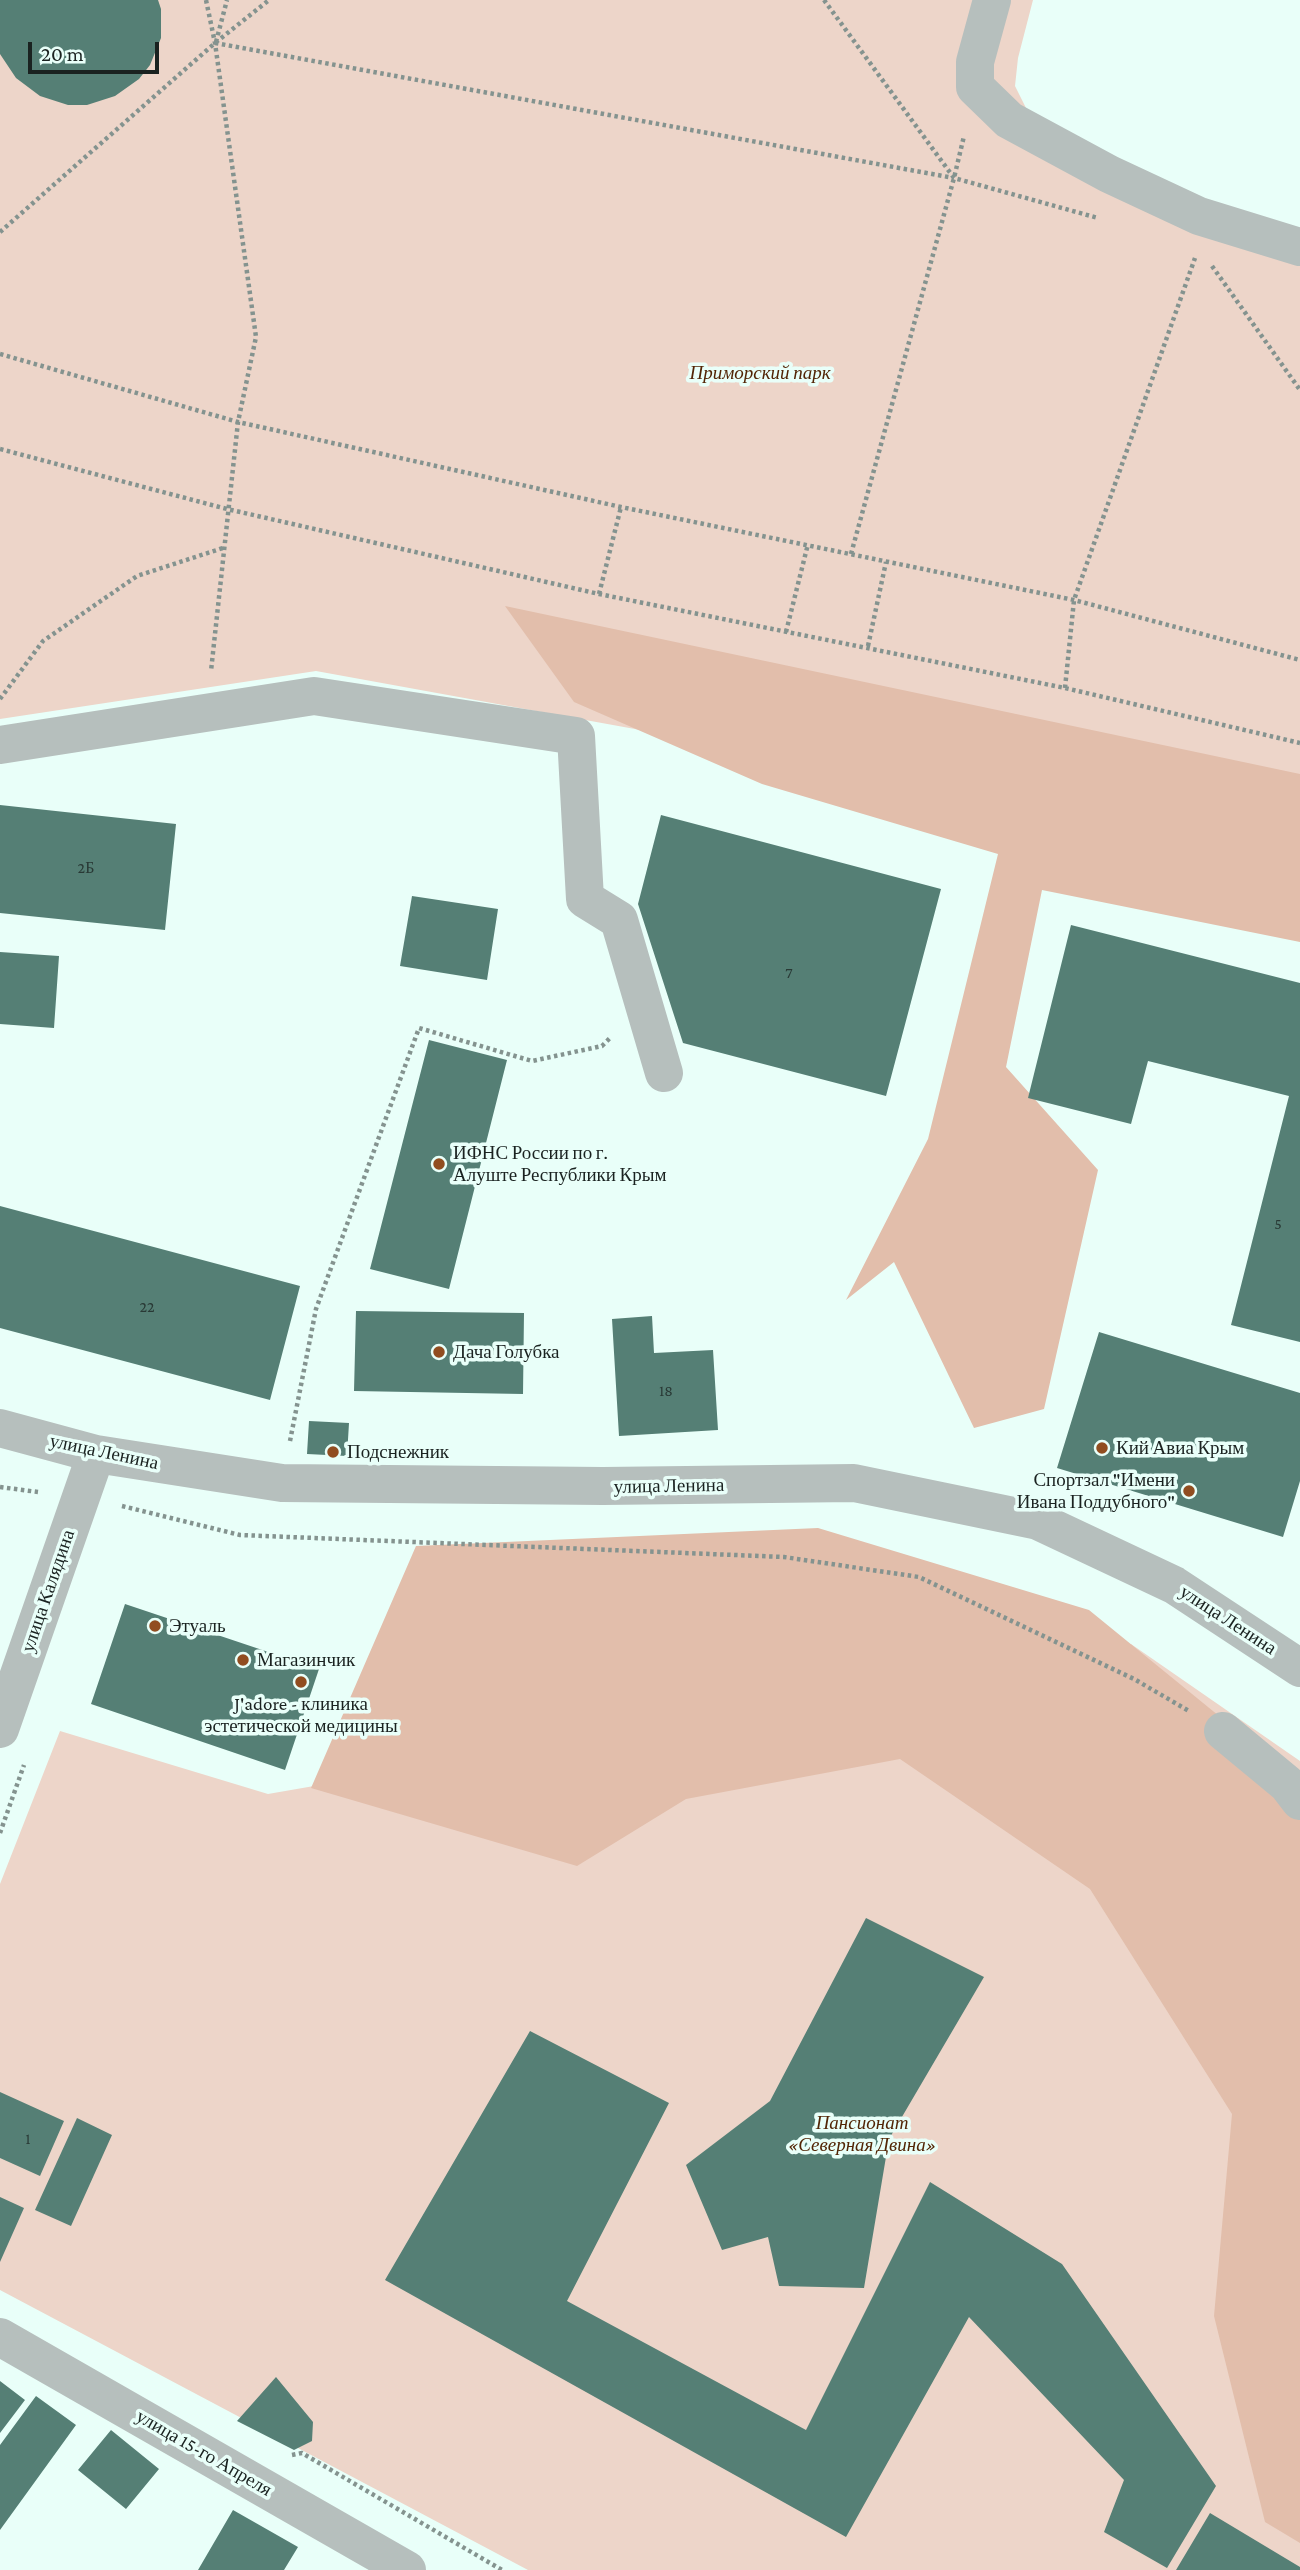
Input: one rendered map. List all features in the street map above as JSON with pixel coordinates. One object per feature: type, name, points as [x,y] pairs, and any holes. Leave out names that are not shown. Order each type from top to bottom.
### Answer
[{"type":"street","points":[[992,0],[975,74],[1009,120],[1109,174],[1199,216],[1300,247]]},
{"type":"street","points":[[0,745],[314,696],[576,736],[585,899],[619,920],[664,1073]]},
{"type":"street","name":"улица Ленина","points":[[0,1428],[96,1454],[282,1483],[603,1486],[854,1483],[1038,1521],[1174,1585],[1300,1668]]},
{"type":"street","name":"улица Калядина","points":[[0,1729],[96,1454]]},
{"type":"street","points":[[1223,1731],[1287,1784],[1300,1801]]},
{"type":"street","name":"улица 15-го Апреля","points":[[0,2337],[407,2570]]},
{"type":"path","points":[[206,0],[215,43],[256,337],[238,422],[207,713]]},
{"type":"path","points":[[215,43],[227,0]]},
{"type":"path","points":[[0,232],[215,43],[269,0]]},
{"type":"path","points":[[824,0],[954,178]]},
{"type":"path","points":[[215,43],[954,178],[1109,221]]},
{"type":"path","points":[[851,554],[954,178],[975,74]]},
{"type":"path","points":[[1065,688],[1074,600],[1199,247]]},
{"type":"path","points":[[1207,258],[1300,390]]},
{"type":"path","points":[[0,354],[238,422],[621,507],[1074,600],[1300,660]]},
{"type":"path","points":[[0,449],[227,509],[599,594],[868,646],[1065,688],[1300,743]]},
{"type":"path","points":[[599,594],[621,507]]},
{"type":"path","points":[[786,632],[808,544]]},
{"type":"path","points":[[0,699],[43,640],[137,576],[223,548]]},
{"type":"path","points":[[868,646],[887,562]]},
{"type":"path","points":[[282,1483],[316,1309],[419,1028],[532,1061],[602,1046],[645,1009]]},
{"type":"path","points":[[0,1487],[81,1497],[240,1535],[784,1557],[919,1577],[1134,1679],[1223,1731]]},
{"type":"green space","name":"Приморский парк","points":[[0,0],[1033,0],[1018,58],[1015,86],[1027,110],[1124,162],[1213,204],[1300,228],[1300,850],[316,671],[0,719]]},
{"type":"green space","name":"Пансионат «Северная Двина»","points":[[1131,1644],[1300,1761],[1300,2570],[528,2570],[0,2290],[0,1884],[60,1731],[268,1794]]},
{"type":"shaded area","points":[[505,606],[1300,774],[1300,942],[1042,890],[1006,1067],[1098,1170],[1044,1409],[974,1428],[894,1262],[846,1300],[928,1139],[998,854],[762,784],[574,702]]},
{"type":"shaded area","points":[[818,1528],[1089,1610],[1300,1782],[1300,2543],[1265,2522],[1214,2316],[1232,2114],[1090,1889],[900,1759],[686,1799],[577,1866],[311,1788],[416,1546]]},
{"type":"building","points":[[0,0],[158,0],[161,9],[161,38],[150,65],[139,79],[115,96],[87,105],[68,105],[40,96],[16,78],[0,54]]},
{"type":"building","points":[[0,805],[176,824],[165,930],[0,913]]},
{"type":"building","points":[[661,815],[941,889],[886,1096],[683,1043],[638,904]]},
{"type":"building","points":[[412,896],[498,909],[487,980],[400,966]]},
{"type":"building","points":[[1071,925],[1300,983],[1300,1342],[1231,1325],[1289,1096],[1148,1061],[1131,1124],[1028,1098]]},
{"type":"building","points":[[0,952],[59,956],[54,1028],[0,1024]]},
{"type":"building","name":"ИФНС России по г. Алуште Республики Крым","points":[[429,1040],[507,1060],[449,1289],[370,1269]]},
{"type":"building","points":[[0,1206],[300,1286],[270,1400],[0,1328]]},
{"type":"building","name":"Дача Голубка","points":[[356,1311],[524,1313],[523,1394],[354,1391]]},
{"type":"building","points":[[652,1316],[654,1353],[713,1350],[718,1430],[619,1436],[612,1319]]},
{"type":"building","points":[[1099,1332],[1300,1393],[1300,1481],[1283,1537],[1057,1468]]},
{"type":"building","points":[[309,1421],[349,1423],[347,1456],[307,1454]]},
{"type":"building","points":[[125,1604],[319,1669],[285,1770],[91,1704]]},
{"type":"building","points":[[866,1918],[984,1977],[889,2139],[864,2288],[779,2286],[768,2237],[722,2250],[686,2165],[770,2101]]},
{"type":"building","points":[[530,2031],[669,2103],[567,2301],[806,2430],[930,2182],[1062,2264],[1216,2486],[1167,2568],[1104,2532],[1124,2480],[969,2317],[846,2537],[385,2280]]},
{"type":"building","points":[[0,2092],[64,2121],[40,2176],[0,2158]]},
{"type":"building","points":[[77,2118],[112,2135],[71,2226],[35,2210]]},
{"type":"building","points":[[0,2197],[24,2208],[0,2262]]},
{"type":"building","points":[[276,2377],[313,2422],[312,2441],[294,2450],[237,2421]]},
{"type":"building","points":[[0,2381],[25,2400],[0,2433]]},
{"type":"building","points":[[36,2396],[76,2425],[0,2530],[0,2445]]},
{"type":"building","points":[[111,2430],[159,2469],[126,2509],[78,2470]]},
{"type":"building","points":[[233,2510],[298,2547],[284,2570],[198,2570]]},
{"type":"building","points":[[1210,2513],[1300,2567],[1300,2570],[1176,2570]]},
{"type":"place","name":"ИФНС России по г. Алуште Республики Крым","points":[[439,1164]]},
{"type":"place","name":"Дача Голубка","points":[[439,1352]]},
{"type":"place","name":"Кий Авиа Крым","points":[[1102,1448]]},
{"type":"place","name":"Подснежник","points":[[333,1452]]},
{"type":"place","name":"Спортзал \"Имени Ивана Поддубного\"","points":[[1189,1491]]},
{"type":"place","name":"Этуаль","points":[[155,1626]]},
{"type":"place","name":"Магазинчик","points":[[243,1660]]},
{"type":"place","name":"J'adore - клиника эстетической медицины","points":[[301,1682]]}]
